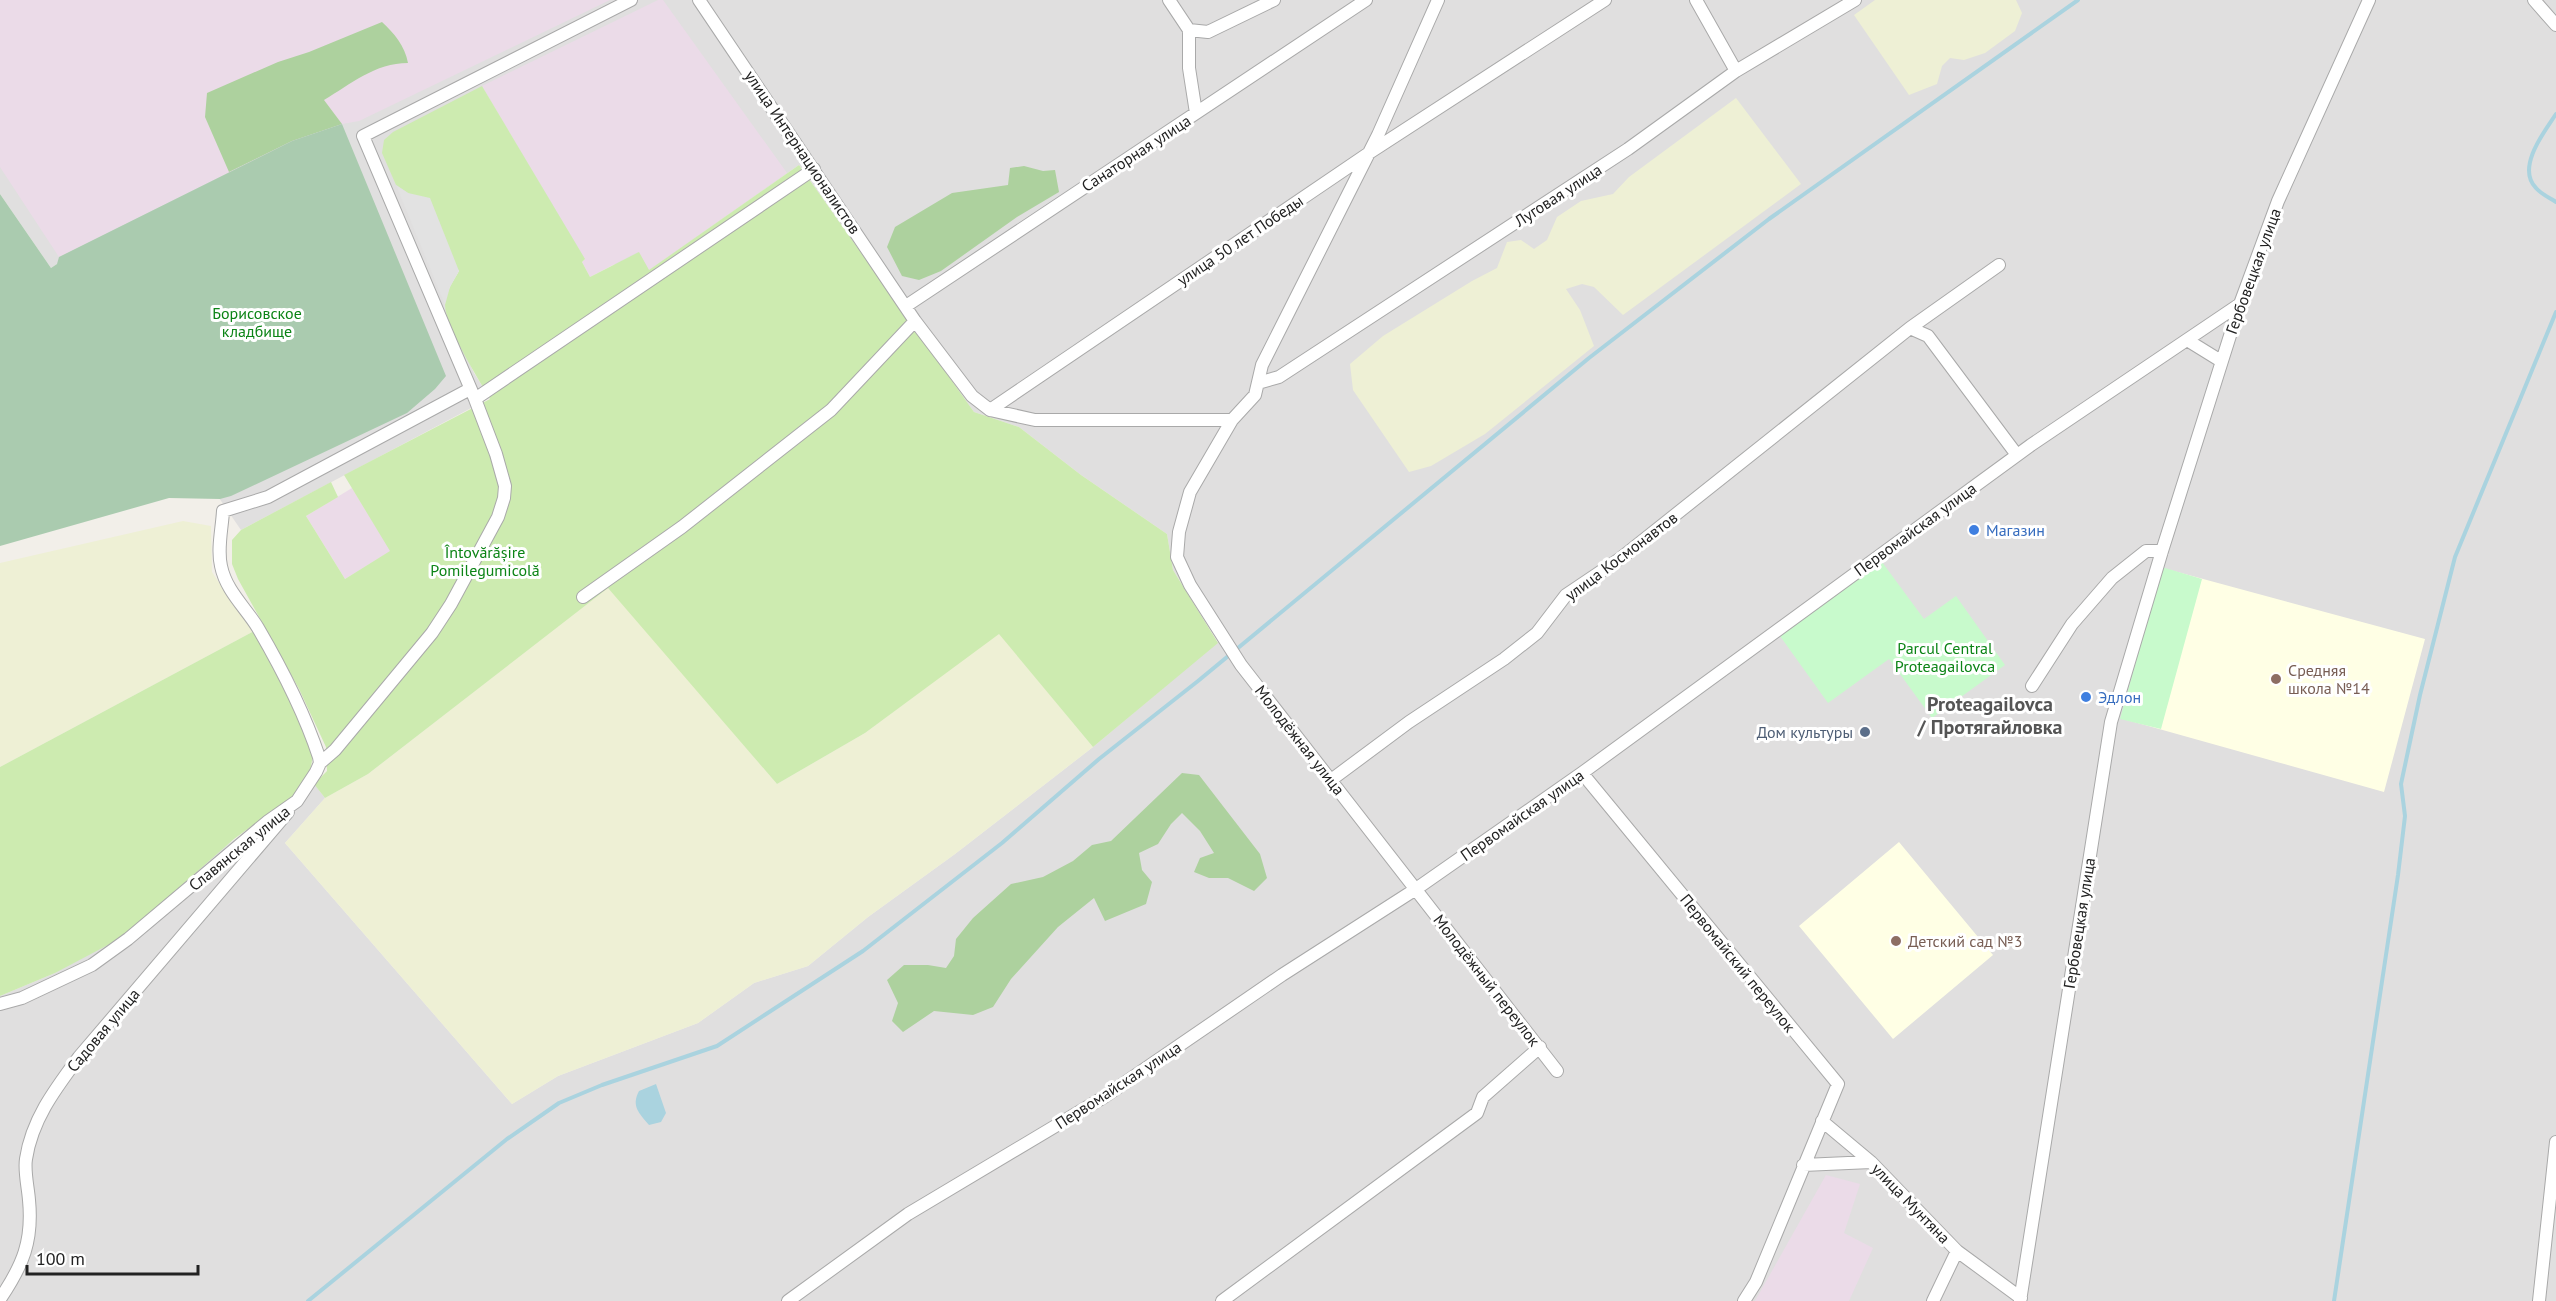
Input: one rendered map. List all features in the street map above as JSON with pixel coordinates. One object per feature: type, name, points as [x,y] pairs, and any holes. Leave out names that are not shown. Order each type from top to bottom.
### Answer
[{"type":"street","name":"Славянская улица","points":[[0,1004],[22,998],[92,965],[137,932],[267,822],[297,801],[320,763],[342,742],[432,633],[451,604],[498,517],[504,498],[503,474],[472,394],[363,136],[631,0]]},
{"type":"street","name":"улица Интернационалистов","points":[[699,0],[906,306]]},
{"type":"street","points":[[1169,0],[1189,30],[1189,68],[1196,113]]},
{"type":"street","points":[[1189,30],[1208,33],[1274,0]]},
{"type":"street","name":"Санаторная улица","points":[[906,306],[1366,0]]},
{"type":"street","name":"Молодёжная улица","points":[[1416,889],[1241,665],[1190,585],[1177,557],[1179,532],[1190,492],[1232,420],[1255,395],[1262,365],[1369,153],[1438,0]]},
{"type":"street","name":"улица 50 лет Победы","points":[[990,410],[1369,153],[1605,0]]},
{"type":"street","points":[[1696,0],[1736,71]]},
{"type":"street","name":"Луговая улица","points":[[1257,383],[1279,377],[1628,149],[1736,71],[1855,0]]},
{"type":"street","name":"Гербовецкая улица","points":[[2020,1300],[2111,722],[2240,304],[2278,201],[2369,0]]},
{"type":"street","points":[[2534,0],[2556,25]]},
{"type":"street","points":[[320,763],[304,717],[270,649],[257,626],[238,602],[221,568],[219,554],[223,512],[268,497],[472,394],[814,169]]},
{"type":"street","name":"улица Космонавтов","points":[[1331,780],[1408,722],[1504,659],[1537,633],[1566,595],[1621,558],[1911,328],[1999,265]]},
{"type":"street","name":"Первомайская улица","points":[[788,1301],[908,1214],[1104,1097],[1282,975],[1416,889],[1582,773],[2017,455],[2240,304]]},
{"type":"street","points":[[906,306],[972,396],[990,410],[1035,420],[1232,420]]},
{"type":"street","points":[[583,597],[682,527],[831,410],[915,321]]},
{"type":"street","points":[[1911,328],[1928,336],[2017,455]]},
{"type":"street","points":[[2187,340],[2222,361]]},
{"type":"street","points":[[2032,686],[2072,624],[2112,578],[2146,551],[2162,551]]},
{"type":"street","name":"Первомайский переулок","points":[[1582,773],[1838,1084],[1756,1282],[1744,1301]]},
{"type":"street","name":"Садовая улица","points":[[0,1299],[27,1252],[31,1222],[26,1161],[32,1132],[52,1094],[79,1057],[297,801]]},
{"type":"street","name":"Молодёжный переулок","points":[[1416,889],[1557,1071]]},
{"type":"street","points":[[1222,1301],[1478,1113],[1483,1097],[1540,1047]]},
{"type":"street","name":"улица Мунтяна","points":[[1822,1121],[1872,1162],[1957,1251],[1933,1301]]},
{"type":"street","points":[[2539,1301],[2556,1142]]},
{"type":"street","points":[[1803,1165],[1872,1162]]},
{"type":"street","points":[[1957,1251],[2020,1300]]},
{"type":"shaded area","points":[[0,0],[2556,0],[2556,1301],[0,1301],[0,996],[55,973],[293,796],[309,777],[325,798],[285,843],[512,1104],[558,1076],[698,1023],[754,983],[808,966],[868,917],[955,854],[1093,747],[1218,642],[1173,570],[1167,534],[1081,475],[1019,427],[974,412],[799,165],[649,270],[585,260],[482,86],[430,198],[445,305],[453,329],[474,373],[490,398],[241,530],[86,304],[57,264],[51,268],[0,194]]},
{"type":"shaded area","points":[[0,0],[610,0],[359,121],[342,124],[292,141],[59,257],[0,167]]},
{"type":"shaded area","points":[[658,0],[663,0],[787,173],[649,270],[638,252],[590,277],[582,262],[585,259],[482,86]]},
{"type":"shaded area","points":[[1875,0],[2016,0],[2022,13],[2015,31],[1985,53],[1964,60],[1950,58],[1942,66],[1937,84],[1909,95],[1854,15]]},
{"type":"shaded area","points":[[1736,98],[1801,184],[1623,315],[1594,287],[1582,284],[1566,289],[1580,310],[1594,346],[1485,434],[1431,466],[1409,472],[1353,390],[1350,364],[1383,336],[1497,268],[1507,242],[1521,240],[1534,249],[1547,240],[1557,217],[1581,201],[1613,194],[1629,177]]},
{"type":"shaded area","points":[[396,185],[408,193],[430,198],[459,271],[450,287],[445,305]]},
{"type":"shaded area","points":[[352,488],[391,551],[345,579],[306,516]]},
{"type":"shaded area","points":[[183,521],[211,526],[212,572],[234,605],[256,630],[0,767],[0,563]]},
{"type":"shaded area","name":"Средняя школа №14","points":[[2170,570],[2425,639],[2384,792],[2127,720]]},
{"type":"shaded area","points":[[609,587],[777,784],[865,733],[999,633],[1093,747],[955,854],[868,917],[808,966],[754,983],[698,1023],[558,1076],[512,1104],[285,843],[325,798],[368,774]]},
{"type":"shaded area","name":"Детский сад №3","points":[[1899,842],[1993,955],[1893,1039],[1799,926]]},
{"type":"shaded area","points":[[1826,1175],[1860,1184],[1844,1233],[1873,1248],[1849,1301],[1755,1301]]},
{"type":"green space","points":[[382,22],[398,40],[408,63],[374,70],[324,100],[342,124],[292,141],[229,172],[205,117],[207,93],[278,62]]},
{"type":"green space","name":"Întovărășire Pomilegumicolă","points":[[482,86],[585,259],[582,262],[590,277],[639,252],[649,270],[799,165],[974,412],[1019,427],[1081,475],[1167,534],[1173,570],[1218,643],[1093,747],[999,634],[865,733],[777,784],[608,588],[368,774],[325,798],[314,784],[327,771],[326,747],[299,689],[238,579],[232,564],[232,540],[241,530],[331,482],[338,497],[306,516],[345,579],[390,551],[344,475],[490,399],[463,353],[446,314],[446,296],[459,271],[408,193],[396,185],[382,153],[384,140],[393,132]]},
{"type":"green space","name":"Борисовское кладбище","points":[[342,124],[446,376],[435,389],[407,413],[231,496],[220,499],[169,498],[0,546],[0,194],[51,268],[57,264],[59,257],[292,141]]},
{"type":"green space","points":[[1024,166],[1043,171],[1055,170],[1059,192],[1017,217],[941,271],[919,280],[902,276],[887,247],[895,227],[952,193],[1008,185],[1010,168]]},
{"type":"green space","name":"Parcul Central Proteagailovca","points":[[1882,562],[1924,619],[1956,596],[2005,665],[1932,718],[1889,659],[1828,703],[1780,636]]},
{"type":"green space","points":[[2162,567],[2202,579],[2161,729],[2120,719]]},
{"type":"green space","points":[[256,630],[314,750],[309,777],[293,796],[234,839],[123,937],[55,973],[0,996],[0,767]]},
{"type":"green space","points":[[1182,773],[1199,775],[1260,854],[1267,878],[1254,891],[1228,878],[1209,878],[1194,872],[1200,858],[1214,853],[1200,831],[1182,813],[1171,824],[1158,844],[1139,853],[1142,870],[1152,882],[1146,904],[1105,921],[1094,898],[1058,927],[1011,979],[993,1007],[973,1015],[934,1011],[903,1032],[892,1021],[898,1003],[887,980],[904,965],[946,968],[954,956],[956,939],[973,918],[1011,884],[1043,877],[1073,861],[1092,845],[1111,841]]},
{"type":"water","points":[[656,1084],[666,1113],[661,1122],[649,1125],[639,1113],[636,1101],[639,1091]]},
{"type":"waterway","points":[[308,1301],[507,1139],[559,1103],[602,1085],[717,1046],[863,951],[1002,843],[1099,759],[1198,681],[1589,358],[1769,219],[2078,0]]},
{"type":"waterway","points":[[2556,114],[2534,150],[2529,171],[2536,188],[2556,202]]},
{"type":"waterway","points":[[2334,1301],[2398,875],[2405,816],[2401,784],[2420,695],[2455,557],[2556,312]]},
{"type":"place","name":"Магазин","points":[[1974,530]]},
{"type":"place","name":"Средняя школа №14","points":[[2276,679]]},
{"type":"place","name":"Эдлон","points":[[2086,697]]},
{"type":"place","name":"Дом культуры","points":[[1865,732]]},
{"type":"place","name":"Детский сад №3","points":[[1896,941]]},
{"type":"district","name":"Proteagailovca / Протягайловка","points":[[1990,716]]}]
